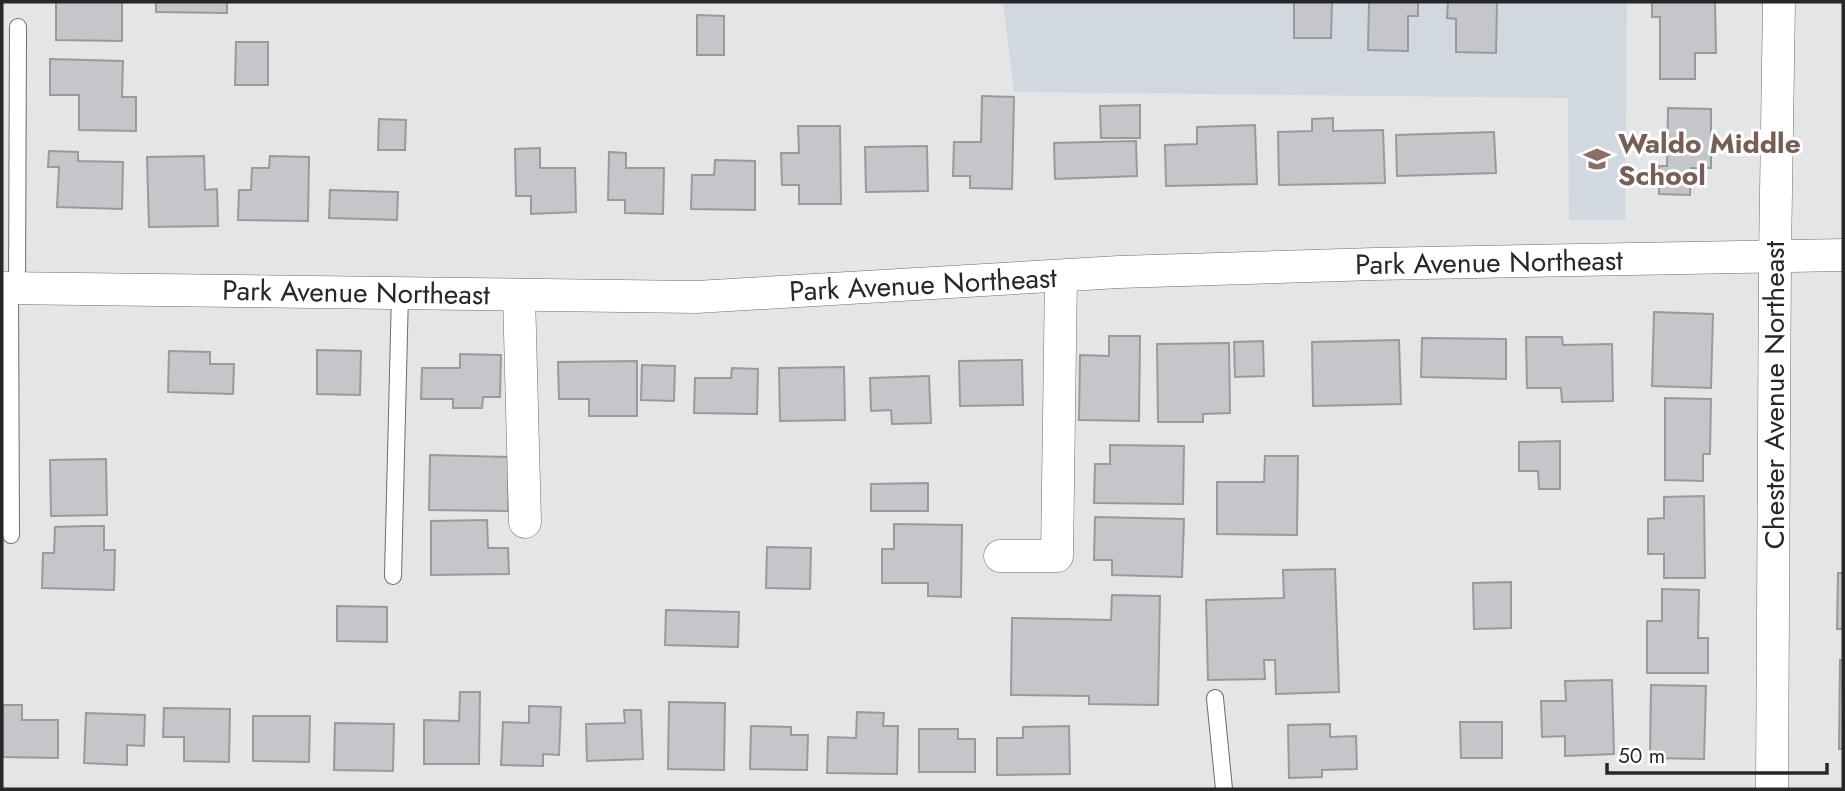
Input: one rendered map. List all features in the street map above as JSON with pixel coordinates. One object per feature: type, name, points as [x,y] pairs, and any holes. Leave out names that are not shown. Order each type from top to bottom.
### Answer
[{"type":"street","name":"Chester Avenue Northeast","points":[[1772,789],[1774,256],[1779,2]]},
{"type":"street","name":"Park Avenue Northeast","points":[[9,289],[696,297],[1061,276],[1374,264],[1843,255]]},
{"type":"street","points":[[1000,556],[1057,556],[1061,276]]},
{"type":"street","points":[[519,295],[525,522]]},
{"type":"lane","points":[[11,536],[9,289],[18,27]]},
{"type":"lane","points":[[393,576],[400,293]]},
{"type":"lane","points":[[1215,698],[1224,789]]},
{"type":"shaded area","name":"Waldo Middle School","points":[[1003,2],[1627,2],[1625,220],[1569,220],[1568,98],[1014,92]]},
{"type":"building","points":[[56,2],[122,2],[122,41],[56,40]]},
{"type":"building","points":[[156,2],[227,2],[227,13],[156,12]]},
{"type":"building","points":[[1294,2],[1332,2],[1331,38],[1294,38]]},
{"type":"building","points":[[1369,2],[1418,2],[1418,16],[1408,16],[1408,51],[1368,50]]},
{"type":"building","points":[[1448,2],[1497,2],[1496,53],[1456,52],[1456,19],[1447,18]]},
{"type":"building","points":[[1652,2],[1715,2],[1716,53],[1695,53],[1695,79],[1660,79],[1660,17],[1652,17]]},
{"type":"building","points":[[697,15],[724,16],[724,55],[697,55]]},
{"type":"building","points":[[236,42],[268,42],[268,85],[235,85]]},
{"type":"building","points":[[50,59],[123,61],[122,97],[136,97],[136,131],[79,130],[79,95],[50,95]]},
{"type":"building","points":[[982,96],[1014,97],[1012,189],[970,188],[970,176],[953,176],[954,142],[981,142]]},
{"type":"building","points":[[1140,105],[1140,138],[1101,138],[1100,106]]},
{"type":"building","points":[[1668,108],[1711,109],[1711,168],[1691,168],[1690,195],[1659,194],[1659,166],[1667,166]]},
{"type":"building","points":[[1333,118],[1333,131],[1383,130],[1385,183],[1279,185],[1278,132],[1312,131],[1312,119]]},
{"type":"building","points":[[379,119],[406,120],[405,150],[378,150]]},
{"type":"building","points":[[1255,125],[1257,184],[1166,186],[1165,145],[1197,144],[1197,127]]},
{"type":"building","points":[[798,126],[840,126],[841,204],[799,204],[799,185],[782,185],[781,153],[799,153]]},
{"type":"building","points":[[1494,132],[1496,173],[1397,176],[1396,135]]},
{"type":"building","points":[[1136,141],[1137,176],[1055,179],[1054,143]]},
{"type":"building","points":[[927,146],[928,191],[866,192],[865,147]]},
{"type":"building","points":[[540,148],[540,168],[575,168],[576,212],[531,214],[531,196],[516,196],[515,149]]},
{"type":"building","points":[[49,151],[78,152],[78,161],[123,162],[122,209],[57,207],[59,167],[48,167]]},
{"type":"building","points":[[609,152],[626,153],[626,168],[664,168],[663,214],[625,213],[625,200],[608,200]]},
{"type":"building","points":[[204,156],[205,190],[217,189],[218,226],[149,227],[147,157]]},
{"type":"building","points":[[270,156],[309,157],[308,221],[238,220],[239,190],[251,190],[252,168],[269,168]]},
{"type":"building","points":[[715,160],[755,161],[755,210],[691,209],[692,175],[714,175]]},
{"type":"building","points":[[330,190],[398,192],[397,220],[329,218]]},
{"type":"building","points":[[1654,312],[1713,314],[1711,388],[1652,386]]},
{"type":"building","points":[[1109,336],[1140,336],[1139,421],[1079,420],[1080,355],[1109,356]]},
{"type":"building","points":[[1526,337],[1562,337],[1563,345],[1612,344],[1613,401],[1562,402],[1561,388],[1527,388]]},
{"type":"building","points":[[1422,338],[1506,339],[1506,379],[1421,377]]},
{"type":"building","points":[[1399,340],[1401,404],[1313,406],[1312,342]]},
{"type":"building","points":[[1263,341],[1264,376],[1235,377],[1234,342]]},
{"type":"building","points":[[1229,343],[1230,413],[1203,414],[1203,422],[1158,422],[1157,344]]},
{"type":"building","points":[[317,350],[361,351],[360,395],[317,394]]},
{"type":"building","points":[[169,351],[210,352],[210,364],[234,364],[233,394],[168,392]]},
{"type":"building","points":[[460,354],[501,355],[500,397],[483,397],[482,408],[453,408],[453,399],[421,399],[422,368],[460,368]]},
{"type":"building","points":[[1022,360],[1023,405],[960,406],[959,361]]},
{"type":"building","points":[[637,361],[637,416],[589,416],[589,399],[559,399],[558,362]]},
{"type":"building","points":[[642,365],[675,366],[674,401],[641,400]]},
{"type":"building","points":[[844,367],[845,420],[780,421],[779,368]]},
{"type":"building","points":[[732,368],[758,369],[757,414],[694,413],[695,378],[731,378]]},
{"type":"building","points":[[929,376],[931,423],[892,424],[891,410],[871,411],[870,378]]},
{"type":"building","points":[[1665,398],[1711,399],[1710,454],[1703,454],[1703,481],[1665,480]]},
{"type":"building","points":[[1560,441],[1560,489],[1539,489],[1538,471],[1519,471],[1519,442]]},
{"type":"building","points":[[1110,445],[1184,446],[1183,504],[1094,503],[1095,464],[1110,464]]},
{"type":"building","points":[[430,455],[509,457],[508,511],[429,510]]},
{"type":"building","points":[[1265,456],[1298,456],[1297,535],[1217,534],[1217,482],[1264,482]]},
{"type":"building","points":[[106,459],[107,515],[51,516],[50,460]]},
{"type":"building","points":[[928,483],[928,511],[871,511],[871,484]]},
{"type":"building","points":[[1704,496],[1705,578],[1664,578],[1664,554],[1648,554],[1648,519],[1664,518],[1664,497]]},
{"type":"building","points":[[1095,517],[1184,519],[1182,577],[1112,575],[1112,560],[1094,560]]},
{"type":"building","points":[[487,520],[488,548],[508,548],[509,574],[431,575],[431,521]]},
{"type":"building","points":[[894,524],[962,525],[961,597],[928,596],[928,583],[882,583],[882,549],[894,549]]},
{"type":"building","points":[[104,526],[104,550],[115,550],[114,590],[42,588],[43,553],[54,553],[55,527]]},
{"type":"building","points":[[767,547],[811,548],[810,589],[766,588]]},
{"type":"building","points":[[1335,569],[1339,692],[1276,694],[1275,660],[1264,660],[1265,679],[1208,680],[1206,600],[1284,598],[1283,570]]},
{"type":"building","points":[[1838,573],[1843,573],[1843,629],[1837,629]]},
{"type":"building","points":[[1511,582],[1511,628],[1474,629],[1473,583]]},
{"type":"building","points":[[1662,589],[1699,590],[1698,638],[1708,638],[1708,673],[1647,673],[1647,621],[1662,621]]},
{"type":"building","points":[[1112,595],[1160,596],[1158,705],[1089,704],[1089,696],[1011,695],[1012,618],[1111,620]]},
{"type":"building","points":[[337,606],[387,607],[387,642],[337,641]]},
{"type":"building","points":[[666,610],[739,612],[738,647],[665,645]]},
{"type":"building","points":[[1840,660],[1843,660],[1843,749],[1839,749]]},
{"type":"building","points":[[1612,680],[1614,754],[1565,756],[1565,736],[1542,737],[1541,701],[1566,701],[1565,681]]},
{"type":"building","points":[[1651,685],[1706,686],[1704,759],[1650,758]]},
{"type":"building","points":[[460,692],[480,692],[479,764],[424,764],[424,720],[459,721]]},
{"type":"building","points":[[669,702],[725,703],[724,770],[668,769]]},
{"type":"building","points":[[3,705],[22,705],[22,720],[58,720],[58,758],[3,757]]},
{"type":"building","points":[[529,706],[561,707],[559,755],[543,754],[543,766],[501,765],[503,722],[529,723]]},
{"type":"building","points":[[164,708],[230,709],[229,762],[184,761],[184,737],[163,737]]},
{"type":"building","points":[[624,710],[641,710],[643,759],[587,761],[586,724],[625,723]]},
{"type":"building","points":[[857,712],[884,713],[883,726],[898,726],[897,774],[827,773],[828,737],[856,738]]},
{"type":"building","points":[[86,713],[145,715],[144,746],[127,745],[127,765],[84,763]]},
{"type":"building","points":[[253,716],[310,716],[309,762],[253,761]]},
{"type":"building","points":[[1460,722],[1502,722],[1502,758],[1461,758]]},
{"type":"building","points":[[335,723],[394,724],[393,771],[334,770]]},
{"type":"building","points":[[1330,724],[1330,737],[1356,736],[1357,769],[1322,770],[1322,777],[1289,778],[1288,725]]},
{"type":"building","points":[[751,726],[791,727],[791,735],[808,735],[807,770],[750,769]]},
{"type":"building","points":[[1069,726],[1070,774],[997,775],[997,738],[1023,738],[1023,727]]},
{"type":"building","points":[[919,729],[958,729],[958,739],[975,739],[975,772],[919,772]]},
{"type":"place","name":"Waldo Middle School","points":[[1597,159]]}]
